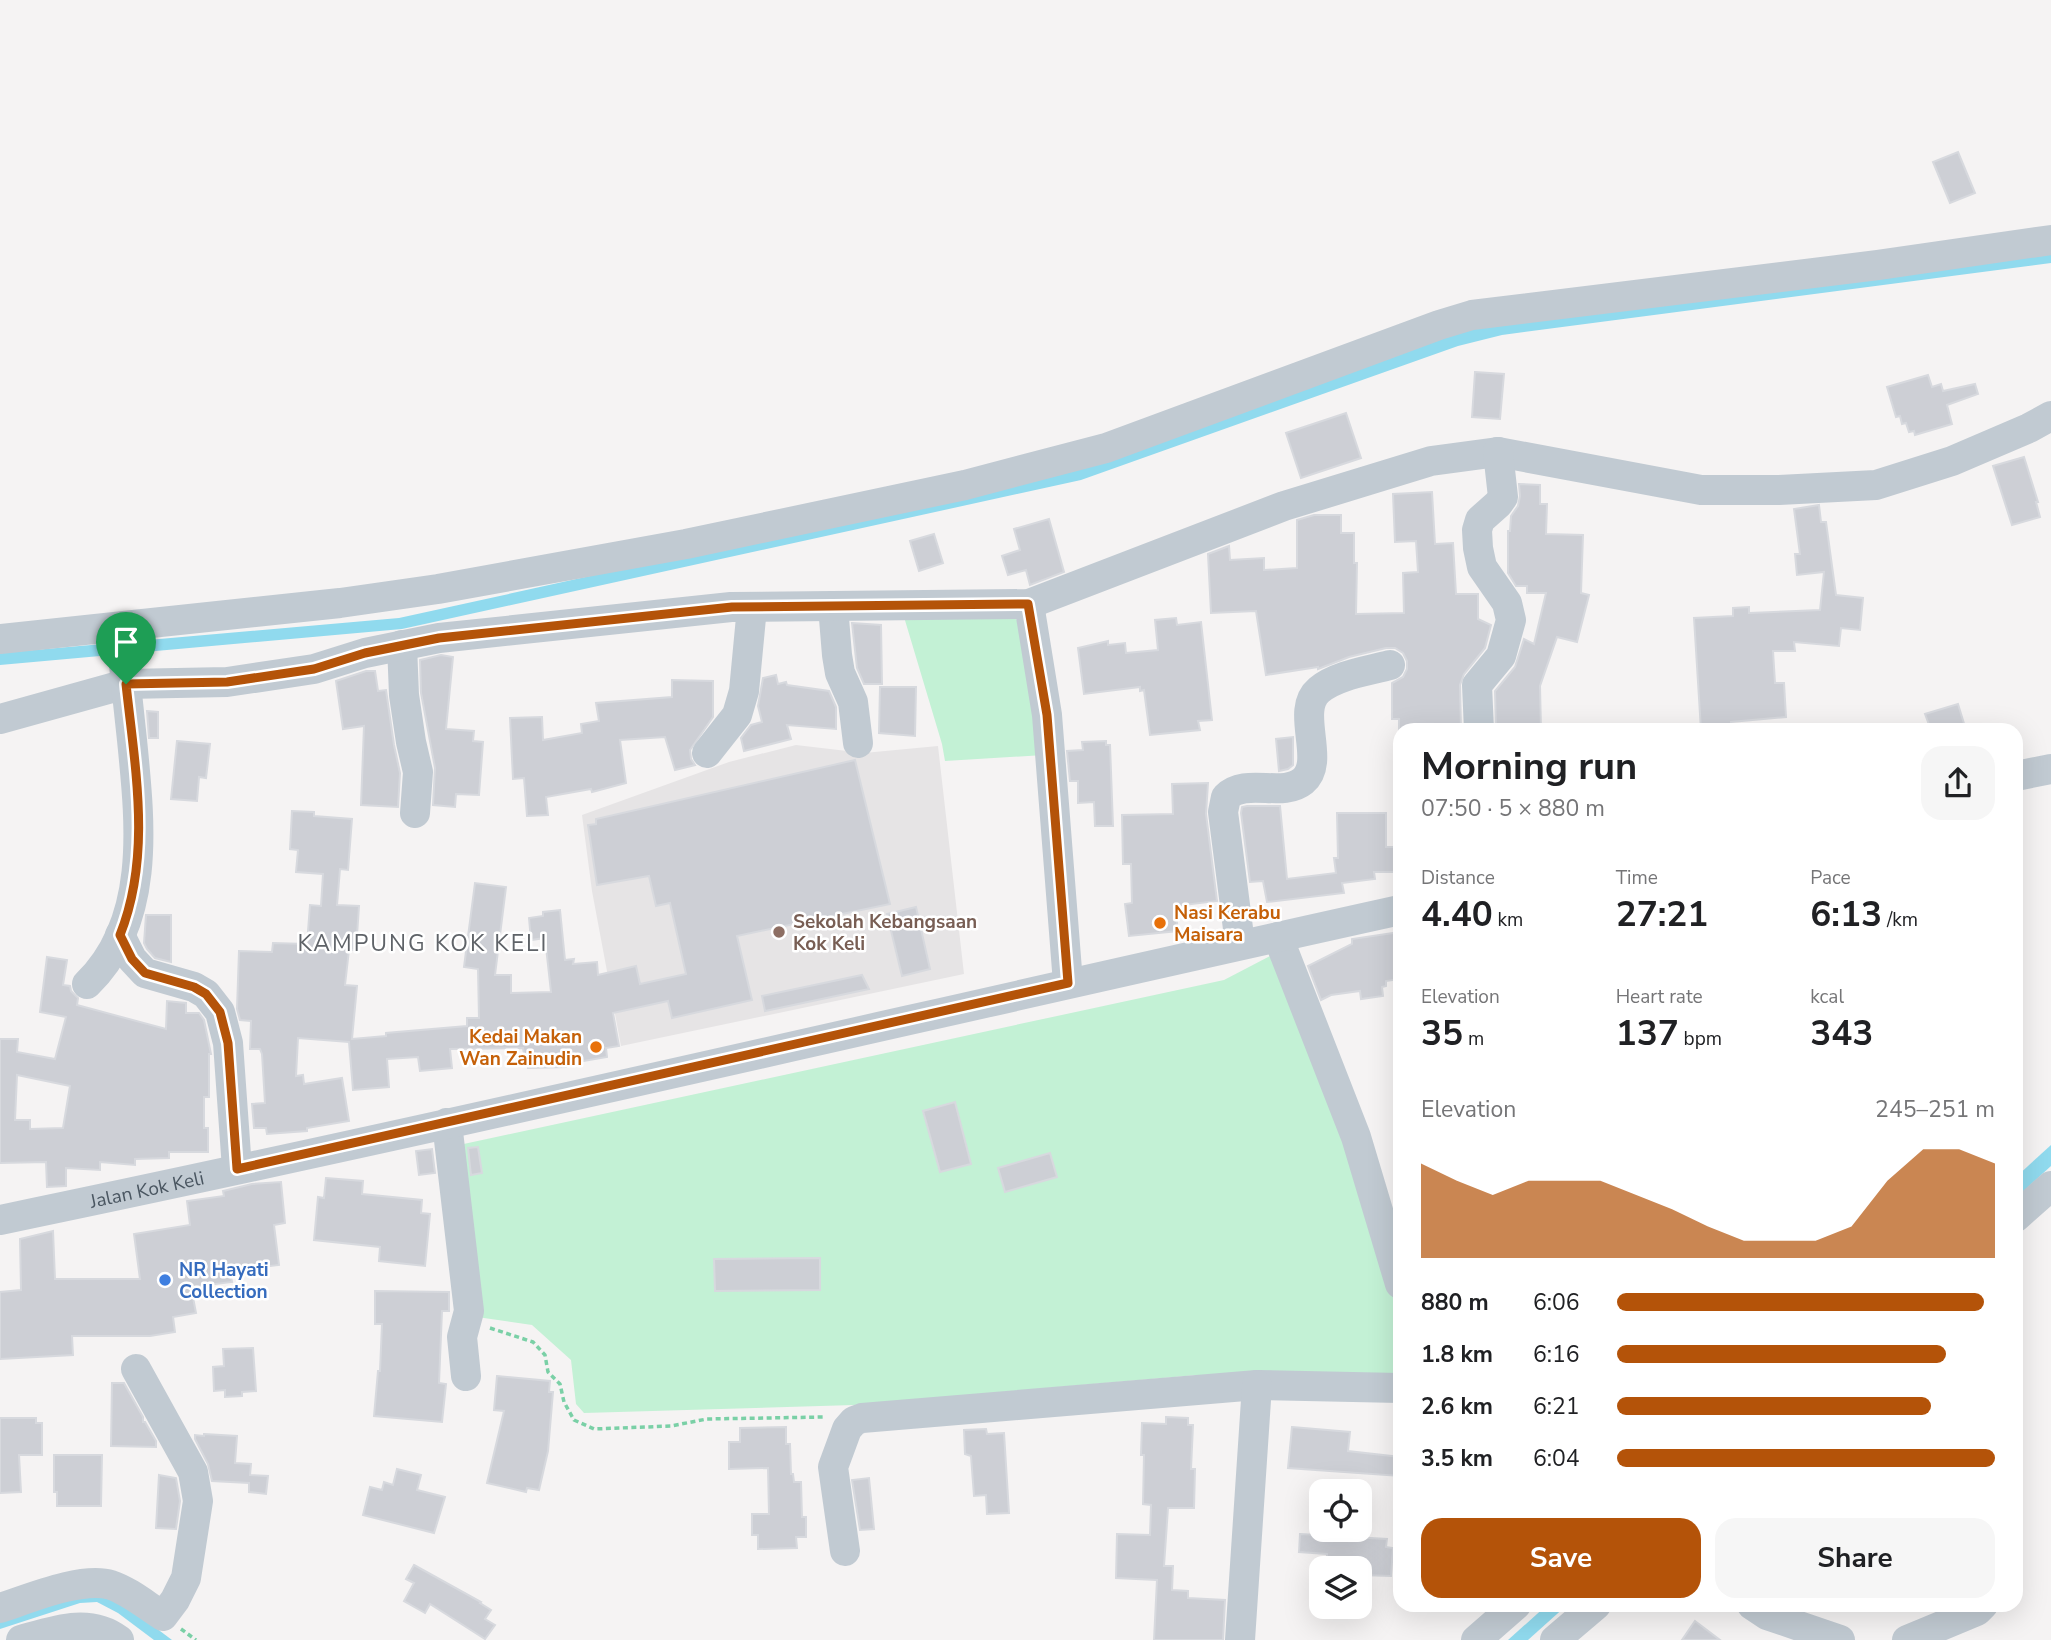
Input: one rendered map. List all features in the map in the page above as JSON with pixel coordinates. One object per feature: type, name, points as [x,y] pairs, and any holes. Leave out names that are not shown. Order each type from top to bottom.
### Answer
[{"type":"street","points":[[0,639],[120,631],[340,603],[438,589],[686,544],[965,485],[1106,448],[1439,325],[1480,313],[1878,265],[2051,240]]},
{"type":"street","points":[[0,719],[125,674],[227,682],[314,669],[365,653],[452,636],[752,607],[1028,604],[1284,506],[1431,461],[1498,452],[1701,490],[1734,492],[1876,485],[1911,475],[2029,428],[2051,416]]},
{"type":"street","points":[[1479,723],[1477,685],[1500,656],[1511,620],[1507,603],[1482,567],[1478,548],[1477,530],[1480,520],[1498,505],[1503,497],[1498,452]]},
{"type":"street","points":[[1028,604],[1047,715],[1068,983]]},
{"type":"street","points":[[833,606],[840,674],[853,702],[858,743]]},
{"type":"street","points":[[707,753],[737,715],[744,691],[752,607]]},
{"type":"street","points":[[87,984],[120,935],[131,903],[137,861],[139,824],[120,631]]},
{"type":"street","points":[[402,645],[404,695],[418,772],[415,813]]},
{"type":"street","points":[[1240,944],[1223,813],[1226,797],[1238,790],[1292,786],[1308,777],[1311,766],[1310,706],[1316,692],[1337,680],[1390,665]]},
{"type":"street","points":[[2023,775],[2051,769]]},
{"type":"street","name":"Jalan Kok Keli","points":[[0,1220],[447,1123],[1393,911]]},
{"type":"street","points":[[120,935],[132,959],[145,973],[194,987],[206,994],[220,1012],[228,1043],[237,1169]]},
{"type":"street","points":[[1278,936],[1356,1137],[1393,1261]]},
{"type":"street","points":[[447,1123],[468,1311],[463,1338],[466,1376]]},
{"type":"street","points":[[2023,1211],[2051,1186]]},
{"type":"street","points":[[0,1608],[79,1585],[97,1583],[111,1585],[163,1616],[174,1601],[186,1578],[198,1501],[193,1472],[136,1369]]},
{"type":"street","points":[[1240,1640],[1257,1385]]},
{"type":"street","points":[[845,1551],[833,1467],[847,1429],[854,1421],[862,1418],[1257,1385],[1393,1388]]},
{"type":"street","points":[[1476,1640],[1508,1612]]},
{"type":"street","points":[[1555,1640],[1588,1612]]},
{"type":"street","points":[[1762,1612],[1840,1640]]},
{"type":"street","points":[[1907,1640],[1975,1612]]},
{"type":"street","points":[[21,1640],[68,1628],[90,1627],[119,1640]]},
{"type":"path","points":[[468,1311],[475,1323],[533,1342],[545,1355],[548,1372],[560,1384],[564,1402],[575,1420],[594,1429],[671,1426],[707,1419],[842,1417],[854,1421]]},
{"type":"shaded area","name":"Sekolah Kebangsaan Kok Keli","points":[[796,745],[864,753],[938,746],[964,974],[621,1046],[592,891],[582,815],[729,762]]},
{"type":"green space","points":[[1013,616],[1025,629],[1044,755],[945,761],[904,617]]},
{"type":"green space","points":[[1278,952],[1345,1126],[1393,1280],[1393,1377],[1197,1375],[854,1405],[584,1413],[576,1404],[571,1360],[532,1325],[477,1317],[459,1145],[1224,980]]},
{"type":"water","points":[[2051,251],[2051,263],[1502,335],[1458,346],[1081,480],[402,629],[0,665],[0,653],[399,618],[1073,470],[1431,341],[1503,321]]},
{"type":"water","points":[[2051,1145],[2051,1166],[2023,1192],[2023,1171]]},
{"type":"water","points":[[79,1594],[104,1595],[124,1604],[172,1640],[154,1640],[118,1613],[97,1602],[80,1603],[0,1629],[0,1621]]},
{"type":"water","points":[[1539,1612],[1559,1612],[1528,1640],[1508,1640]]},
{"type":"building","points":[[1958,152],[1975,193],[1950,203],[1933,162]]},
{"type":"building","points":[[1475,372],[1504,374],[1500,419],[1472,417]]},
{"type":"building","points":[[1928,375],[1932,387],[1941,384],[1943,391],[1975,384],[1978,394],[1947,405],[1952,424],[1915,435],[1914,431],[1909,432],[1906,423],[1902,424],[1900,416],[1896,417],[1887,387]]},
{"type":"building","points":[[1346,413],[1361,458],[1301,478],[1286,433]]},
{"type":"building","points":[[2024,457],[2040,517],[2012,525],[1993,466]]},
{"type":"building","points":[[1519,484],[1540,485],[1540,504],[1547,504],[1546,534],[1583,535],[1581,593],[1589,595],[1577,642],[1557,637],[1540,686],[1541,723],[1496,723],[1495,691],[1515,667],[1524,639],[1534,644],[1546,593],[1527,593],[1527,586],[1516,586],[1508,573],[1508,531],[1520,496]]},
{"type":"building","points":[[1432,492],[1435,544],[1453,543],[1456,594],[1478,594],[1478,619],[1491,625],[1485,648],[1464,674],[1460,685],[1461,723],[1399,723],[1399,719],[1392,719],[1392,683],[1403,677],[1407,669],[1403,653],[1395,648],[1349,657],[1318,669],[1266,675],[1256,611],[1211,613],[1208,554],[1229,546],[1230,560],[1264,558],[1264,570],[1297,568],[1297,520],[1314,515],[1341,515],[1341,533],[1354,533],[1354,563],[1357,563],[1356,614],[1404,613],[1403,573],[1418,572],[1416,541],[1395,542],[1393,494]]},
{"type":"building","points":[[1819,505],[1821,522],[1826,522],[1836,595],[1863,598],[1860,630],[1841,628],[1839,646],[1794,642],[1795,651],[1773,651],[1775,683],[1784,683],[1786,717],[1731,723],[1701,723],[1694,618],[1733,616],[1733,608],[1749,607],[1749,613],[1820,610],[1824,572],[1797,575],[1795,554],[1800,554],[1794,509]]},
{"type":"building","points":[[1049,519],[1064,572],[1030,585],[1026,570],[1008,575],[1002,556],[1020,550],[1014,529]]},
{"type":"building","points":[[934,534],[943,563],[919,571],[910,541]]},
{"type":"building","points":[[1176,618],[1177,625],[1201,622],[1212,720],[1198,721],[1200,730],[1150,735],[1144,690],[1140,691],[1140,687],[1084,694],[1078,648],[1108,641],[1108,645],[1125,643],[1126,653],[1158,650],[1155,620]]},
{"type":"building","points":[[852,623],[881,625],[882,684],[864,684],[857,668]]},
{"type":"building","points":[[441,655],[453,657],[446,729],[474,731],[473,741],[483,742],[479,795],[456,794],[455,807],[433,805],[435,768],[421,693],[420,660]]},
{"type":"building","points":[[366,671],[375,671],[378,691],[386,690],[400,773],[398,807],[361,805],[364,726],[343,729],[336,681]]},
{"type":"building","points":[[776,675],[778,684],[786,682],[787,685],[829,691],[836,707],[836,729],[787,725],[791,739],[744,751],[741,738],[751,725],[762,722],[758,706],[763,678]]},
{"type":"building","points":[[672,680],[713,681],[713,717],[690,750],[695,765],[675,770],[665,737],[620,740],[626,783],[592,792],[591,789],[546,797],[548,815],[527,816],[524,778],[513,779],[510,718],[542,717],[543,740],[582,733],[581,724],[599,721],[596,703],[672,697]]},
{"type":"building","points":[[880,687],[916,687],[915,736],[879,733]]},
{"type":"building","points":[[1958,704],[1964,723],[1928,723],[1925,714]]},
{"type":"building","points":[[147,711],[158,712],[158,738],[149,738]]},
{"type":"building","points":[[1293,737],[1293,765],[1279,771],[1276,739]]},
{"type":"building","points":[[177,741],[210,744],[206,778],[199,777],[197,801],[171,799]]},
{"type":"building","points":[[1106,741],[1106,745],[1110,745],[1113,826],[1095,826],[1094,802],[1078,803],[1078,781],[1070,781],[1067,751],[1083,750],[1082,742]]},
{"type":"building","points":[[855,760],[890,904],[737,936],[752,1000],[672,1018],[668,1001],[613,1013],[619,1046],[606,1048],[607,1057],[566,1064],[566,1067],[528,1068],[527,1053],[524,1054],[523,1048],[450,1049],[452,1068],[420,1071],[418,1057],[387,1059],[389,1087],[353,1090],[349,1042],[298,1038],[296,1076],[303,1075],[304,1084],[342,1078],[349,1121],[307,1128],[307,1131],[267,1134],[266,1128],[254,1128],[252,1104],[265,1103],[262,1054],[260,1049],[250,1049],[251,1021],[240,1020],[237,1009],[239,951],[272,952],[273,943],[307,944],[310,905],[321,906],[323,874],[296,872],[298,850],[290,849],[292,811],[352,819],[348,870],[340,869],[337,905],[359,906],[356,950],[349,950],[345,985],[357,986],[352,1039],[386,1036],[386,1033],[467,1026],[467,1018],[479,1018],[478,969],[464,967],[475,883],[506,887],[495,975],[511,975],[511,993],[551,992],[545,938],[531,940],[529,918],[543,916],[543,912],[560,910],[565,960],[574,959],[573,964],[597,962],[598,975],[636,966],[640,984],[686,974],[670,903],[656,906],[649,876],[597,885],[588,825],[596,824],[596,819]]},
{"type":"building","points":[[1208,783],[1206,814],[1217,901],[1175,906],[1178,931],[1129,936],[1125,904],[1132,903],[1131,864],[1123,864],[1122,815],[1173,814],[1172,784]]},
{"type":"building","points":[[1280,806],[1287,879],[1336,873],[1334,858],[1338,858],[1337,813],[1386,813],[1386,847],[1393,847],[1393,872],[1374,872],[1375,879],[1342,883],[1344,893],[1267,902],[1263,881],[1250,882],[1242,807]]},
{"type":"building","points":[[916,907],[930,969],[902,976],[887,914]]},
{"type":"building","points":[[146,915],[171,915],[171,962],[155,958],[147,949],[144,943]]},
{"type":"building","points":[[1393,933],[1393,980],[1386,981],[1386,986],[1382,987],[1383,996],[1361,999],[1360,991],[1331,995],[1321,1000],[1308,966],[1352,944],[1352,939]]},
{"type":"building","points":[[47,957],[67,960],[63,985],[70,986],[78,998],[77,1005],[166,1029],[167,1001],[186,1003],[186,1013],[199,1013],[204,1020],[211,1054],[209,1097],[204,1097],[204,1128],[208,1128],[208,1152],[169,1152],[169,1158],[135,1159],[135,1165],[100,1162],[100,1170],[66,1168],[66,1186],[47,1187],[46,1162],[0,1163],[0,1039],[18,1039],[17,1052],[55,1059],[66,1017],[40,1012]],"holes":[[[17,1075],[70,1086],[63,1128],[30,1129],[30,1120],[15,1120]]]},
{"type":"building","points":[[862,975],[869,989],[765,1011],[762,996]]},
{"type":"building","points":[[955,1102],[971,1164],[940,1172],[923,1111]]},
{"type":"building","points":[[478,1147],[482,1173],[471,1175],[468,1148]]},
{"type":"building","points":[[432,1149],[435,1173],[419,1175],[416,1151]]},
{"type":"building","points":[[1050,1153],[1057,1177],[1005,1192],[998,1168]]},
{"type":"building","points":[[326,1178],[363,1181],[362,1194],[422,1200],[421,1213],[430,1214],[425,1266],[379,1261],[380,1247],[314,1240],[318,1197],[324,1198]]},
{"type":"building","points":[[281,1182],[285,1223],[274,1225],[279,1265],[230,1271],[232,1282],[191,1287],[196,1313],[173,1317],[175,1332],[150,1336],[72,1336],[73,1355],[0,1359],[0,1292],[21,1290],[20,1239],[53,1231],[55,1279],[140,1279],[134,1234],[190,1225],[187,1201],[224,1196],[223,1191],[252,1184]]},
{"type":"building","points":[[820,1258],[820,1290],[715,1291],[714,1259]]},
{"type":"building","points":[[375,1291],[449,1292],[449,1311],[442,1311],[439,1383],[446,1384],[442,1422],[374,1416],[382,1324],[375,1324]]},
{"type":"building","points":[[253,1348],[256,1391],[242,1392],[242,1396],[225,1397],[225,1390],[214,1391],[213,1367],[224,1366],[223,1349]]},
{"type":"building","points":[[497,1376],[550,1381],[549,1392],[553,1392],[548,1451],[539,1490],[527,1488],[526,1492],[487,1483],[504,1411],[494,1410]]},
{"type":"building","points":[[112,1383],[124,1383],[143,1417],[143,1422],[156,1441],[156,1447],[111,1446]]},
{"type":"building","points":[[1166,1417],[1188,1418],[1188,1425],[1193,1425],[1191,1469],[1195,1469],[1194,1508],[1168,1508],[1164,1566],[1173,1566],[1172,1590],[1188,1591],[1188,1598],[1225,1600],[1223,1640],[1154,1640],[1157,1580],[1116,1578],[1117,1534],[1150,1535],[1151,1505],[1143,1504],[1142,1423],[1166,1424]]},
{"type":"building","points":[[0,1418],[36,1418],[36,1423],[42,1423],[42,1455],[19,1455],[21,1492],[0,1493]]},
{"type":"building","points":[[786,1427],[786,1444],[790,1444],[791,1474],[794,1482],[801,1482],[802,1517],[806,1517],[806,1537],[796,1537],[797,1548],[758,1549],[758,1535],[752,1535],[752,1514],[769,1514],[768,1468],[729,1469],[729,1442],[740,1442],[740,1428]]},
{"type":"building","points":[[1292,1427],[1350,1432],[1348,1451],[1393,1456],[1393,1476],[1288,1468]]},
{"type":"building","points":[[986,1429],[987,1434],[1004,1433],[1009,1513],[987,1514],[986,1495],[974,1496],[971,1456],[965,1454],[964,1430]]},
{"type":"building","points":[[195,1435],[237,1436],[235,1463],[251,1464],[250,1475],[268,1476],[266,1494],[249,1492],[249,1483],[212,1481],[208,1464],[195,1439]]},
{"type":"building","points":[[54,1455],[102,1455],[101,1506],[57,1506],[57,1492],[54,1492]]},
{"type":"building","points":[[397,1469],[421,1475],[417,1490],[445,1497],[434,1533],[363,1515],[370,1487],[382,1490],[384,1482],[393,1485]]},
{"type":"building","points":[[159,1475],[176,1478],[180,1501],[176,1529],[156,1528]]},
{"type":"building","points":[[869,1478],[874,1529],[860,1530],[852,1480]]},
{"type":"building","points":[[1300,1534],[1309,1535],[1309,1542],[1372,1542],[1372,1538],[1387,1539],[1386,1547],[1393,1548],[1391,1576],[1372,1575],[1372,1556],[1327,1556],[1299,1552]]},
{"type":"building","points":[[414,1565],[491,1610],[485,1619],[495,1625],[485,1639],[430,1604],[425,1613],[404,1601],[414,1583],[406,1579]]},
{"type":"building","points":[[1695,1621],[1720,1640],[1682,1640]]},
{"type":"place","name":"Nasi Kerabu Maisara","points":[[1160,923]]},
{"type":"place","name":"Sekolah Kebangsaan Kok Keli","points":[[779,932]]},
{"type":"place","name":"Kedai Makan Wan Zainudin","points":[[596,1047]]},
{"type":"place","name":"NR Hayati Collection","points":[[165,1280]]},
{"type":"district","name":"KAMPUNG KOK KELI","points":[[423,943]]},
{"type":"route","points":[[1028,604],[1047,715],[1068,983],[237,1169],[228,1043],[220,1012],[206,994],[194,987],[145,973],[132,959],[120,935],[131,903],[139,824],[126,684],[227,682],[314,669],[365,653],[439,638],[732,607],[1028,604]]}]
